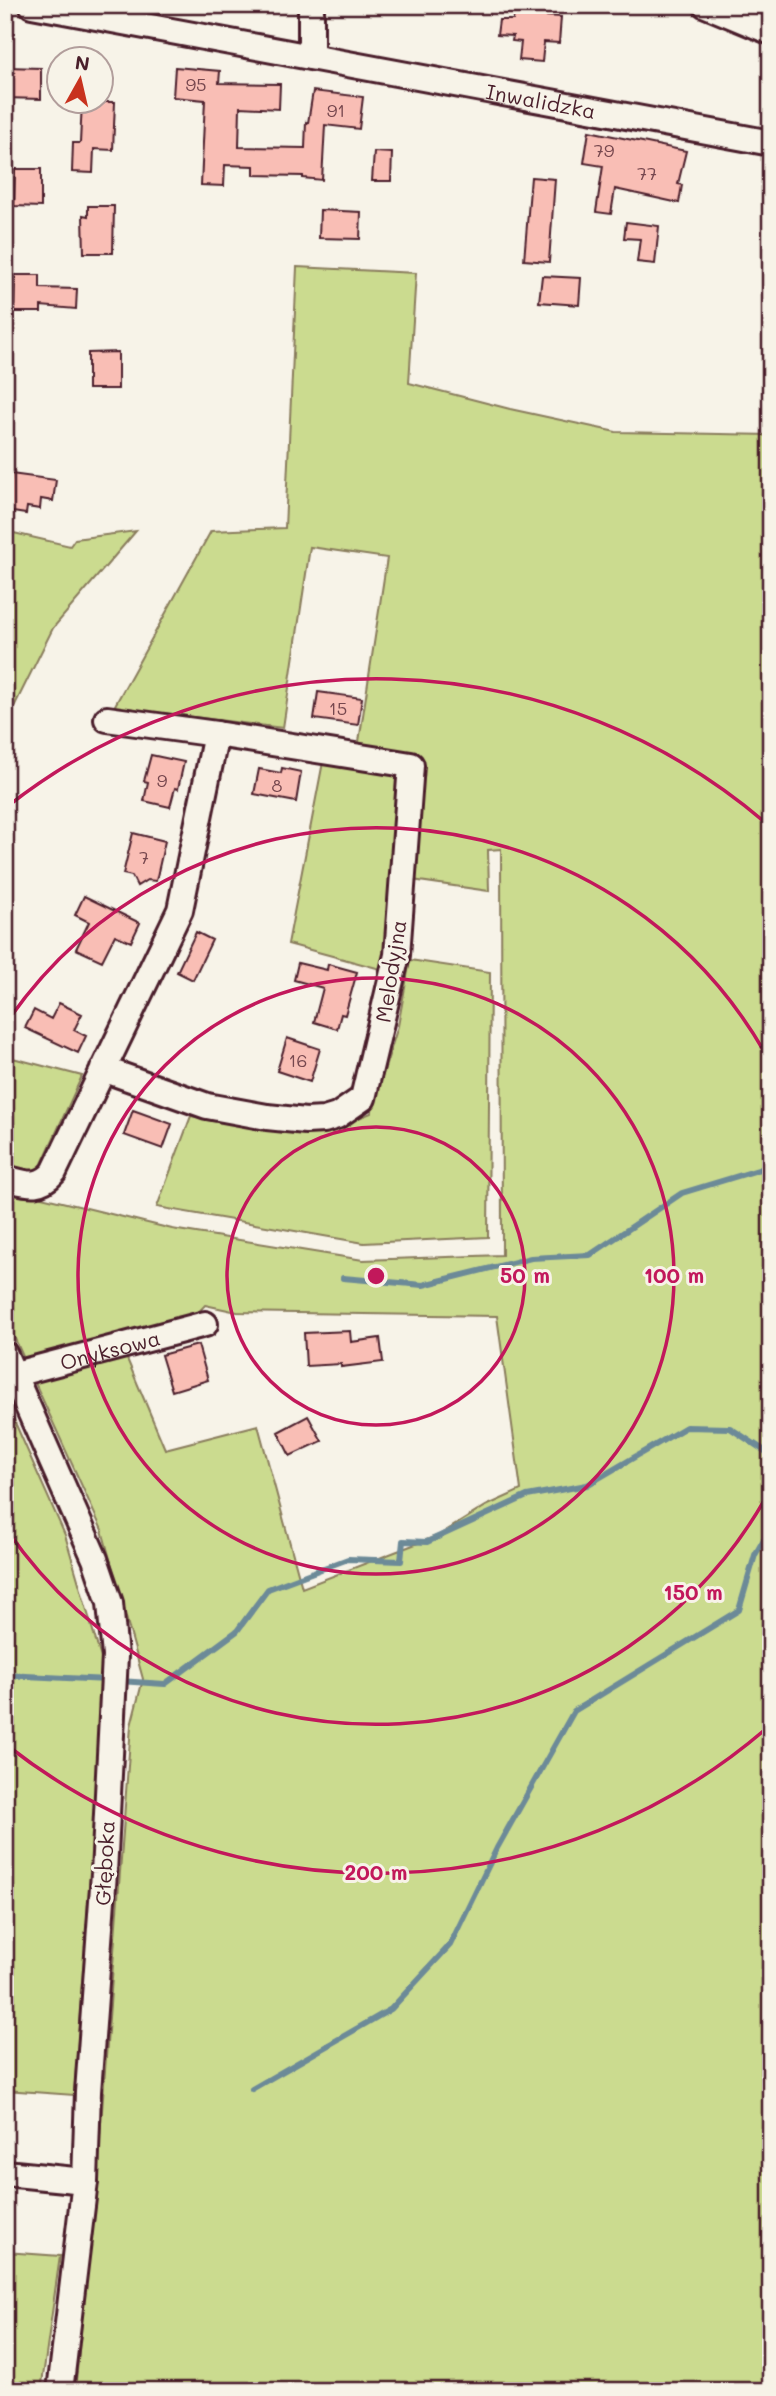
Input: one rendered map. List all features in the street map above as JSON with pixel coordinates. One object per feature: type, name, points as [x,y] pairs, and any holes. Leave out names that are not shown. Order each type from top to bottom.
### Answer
[{"type":"street","name":"Inwalidzka","points":[[32,5],[112,13],[312,57],[771,143]]},
{"type":"street","points":[[311,5],[312,57]]},
{"type":"street","points":[[706,5],[771,32]]},
{"type":"street","name":"Melodyjna","points":[[103,1069],[207,1107],[280,1118],[324,1120],[337,1116],[363,1098],[397,955],[411,765],[107,719]]},
{"type":"street","points":[[5,1178],[35,1185],[46,1181],[54,1172],[180,910],[216,734]]},
{"type":"street","name":"Onyksowa","points":[[10,1364],[205,1324]]},
{"type":"street","name":"Głęboka","points":[[10,1364],[95,1559],[110,1603],[115,1656],[85,2181],[60,2391]]},
{"type":"street","points":[[5,2173],[85,2181]]},
{"type":"green space","points":[[297,267],[416,273],[409,383],[616,432],[771,435],[771,2391],[75,2391],[100,2137],[131,1726],[143,1679],[102,1530],[5,1317],[5,1188],[172,1229],[363,1260],[502,1255],[501,849],[488,850],[489,891],[391,877],[384,970],[288,944],[323,762],[355,768],[387,558],[310,547],[283,728],[114,707],[211,531],[285,528]],"holes":[[[205,1305],[237,1312],[497,1316],[521,1490],[486,1506],[439,1535],[302,1588],[258,1425],[165,1449],[119,1340],[192,1319]]]},
{"type":"green space","points":[[5,531],[70,546],[75,539],[136,531],[53,628],[5,725]]},
{"type":"green space","points":[[410,960],[490,972],[488,1237],[364,1243],[157,1207],[191,1116],[271,1130],[319,1134],[371,1113],[398,1026]]},
{"type":"green space","points":[[5,1056],[82,1076],[40,1168],[29,1174],[5,1168]]},
{"type":"green space","points":[[5,1400],[65,1535],[105,1672],[74,2095],[5,2090]]},
{"type":"green space","points":[[5,2252],[60,2256],[41,2391],[5,2391]]},
{"type":"building","points":[[514,14],[561,17],[559,43],[544,42],[542,62],[519,60],[521,42],[512,41],[513,36],[497,35],[499,20],[513,20]]},
{"type":"building","points":[[5,67],[41,68],[41,99],[5,98]]},
{"type":"building","points":[[175,67],[220,71],[219,83],[280,84],[279,109],[240,107],[239,147],[305,148],[306,122],[308,123],[313,91],[363,97],[359,129],[325,125],[322,180],[303,176],[254,175],[254,166],[225,165],[224,186],[201,185],[205,100],[173,97]]},
{"type":"building","points":[[81,116],[114,116],[113,150],[94,149],[93,173],[72,172],[73,143],[80,143]]},
{"type":"building","points":[[589,131],[686,151],[678,184],[682,185],[679,203],[615,189],[611,214],[596,212],[603,166],[584,163]]},
{"type":"building","points":[[374,152],[392,153],[391,181],[372,181]]},
{"type":"building","points":[[15,169],[41,169],[41,207],[14,206]]},
{"type":"building","points":[[531,177],[555,179],[549,262],[524,260]]},
{"type":"building","points":[[88,206],[114,206],[113,253],[84,253],[83,215],[88,216]]},
{"type":"building","points":[[320,210],[361,212],[360,239],[319,238]]},
{"type":"building","points":[[626,222],[659,226],[655,264],[637,262],[640,239],[624,238]]},
{"type":"building","points":[[15,275],[40,275],[40,288],[77,289],[76,309],[41,306],[41,312],[14,312]]},
{"type":"building","points":[[542,276],[581,278],[579,305],[539,302]]},
{"type":"building","points":[[118,352],[118,389],[88,389],[88,353]]},
{"type":"building","points":[[11,474],[56,480],[53,501],[41,499],[40,509],[27,507],[26,514],[6,511]]},
{"type":"building","points":[[318,692],[362,698],[358,725],[314,719]]},
{"type":"building","points":[[151,755],[184,762],[178,789],[175,788],[170,807],[144,801],[148,782],[144,781]]},
{"type":"building","points":[[282,768],[301,772],[296,802],[254,794],[259,769],[281,773]]},
{"type":"building","points":[[133,833],[165,841],[156,881],[147,880],[137,886],[132,876],[123,874]]},
{"type":"building","points":[[84,896],[140,923],[131,942],[115,935],[102,961],[76,949],[89,922],[75,915]]},
{"type":"building","points":[[196,932],[212,940],[193,980],[177,972]]},
{"type":"building","points":[[298,963],[327,970],[328,964],[357,972],[345,1015],[341,1014],[337,1029],[314,1022],[323,988],[294,980]]},
{"type":"building","points":[[59,1003],[82,1014],[74,1030],[86,1036],[78,1053],[25,1028],[34,1010],[51,1019]]},
{"type":"building","points":[[287,1038],[320,1049],[310,1082],[277,1071]]},
{"type":"building","points":[[133,1110],[172,1124],[163,1149],[124,1135]]},
{"type":"building","points":[[350,1331],[351,1342],[380,1338],[383,1362],[341,1367],[341,1364],[306,1366],[304,1333]]},
{"type":"building","points":[[198,1345],[208,1380],[172,1391],[161,1355]]},
{"type":"building","points":[[308,1416],[322,1441],[290,1456],[278,1432]]},
{"type":"waterway","points":[[343,1278],[423,1285],[531,1258],[590,1255],[682,1193],[771,1166]]},
{"type":"waterway","points":[[119,1681],[165,1684],[237,1631],[268,1589],[348,1559],[401,1561],[403,1541],[427,1542],[527,1496],[587,1485],[686,1427],[730,1428],[771,1455]]},
{"type":"waterway","points":[[252,2089],[391,2009],[450,1945],[497,1848],[574,1711],[739,1610],[755,1555],[771,1527]]},
{"type":"waterway","points":[[5,1675],[108,1680]]}]
